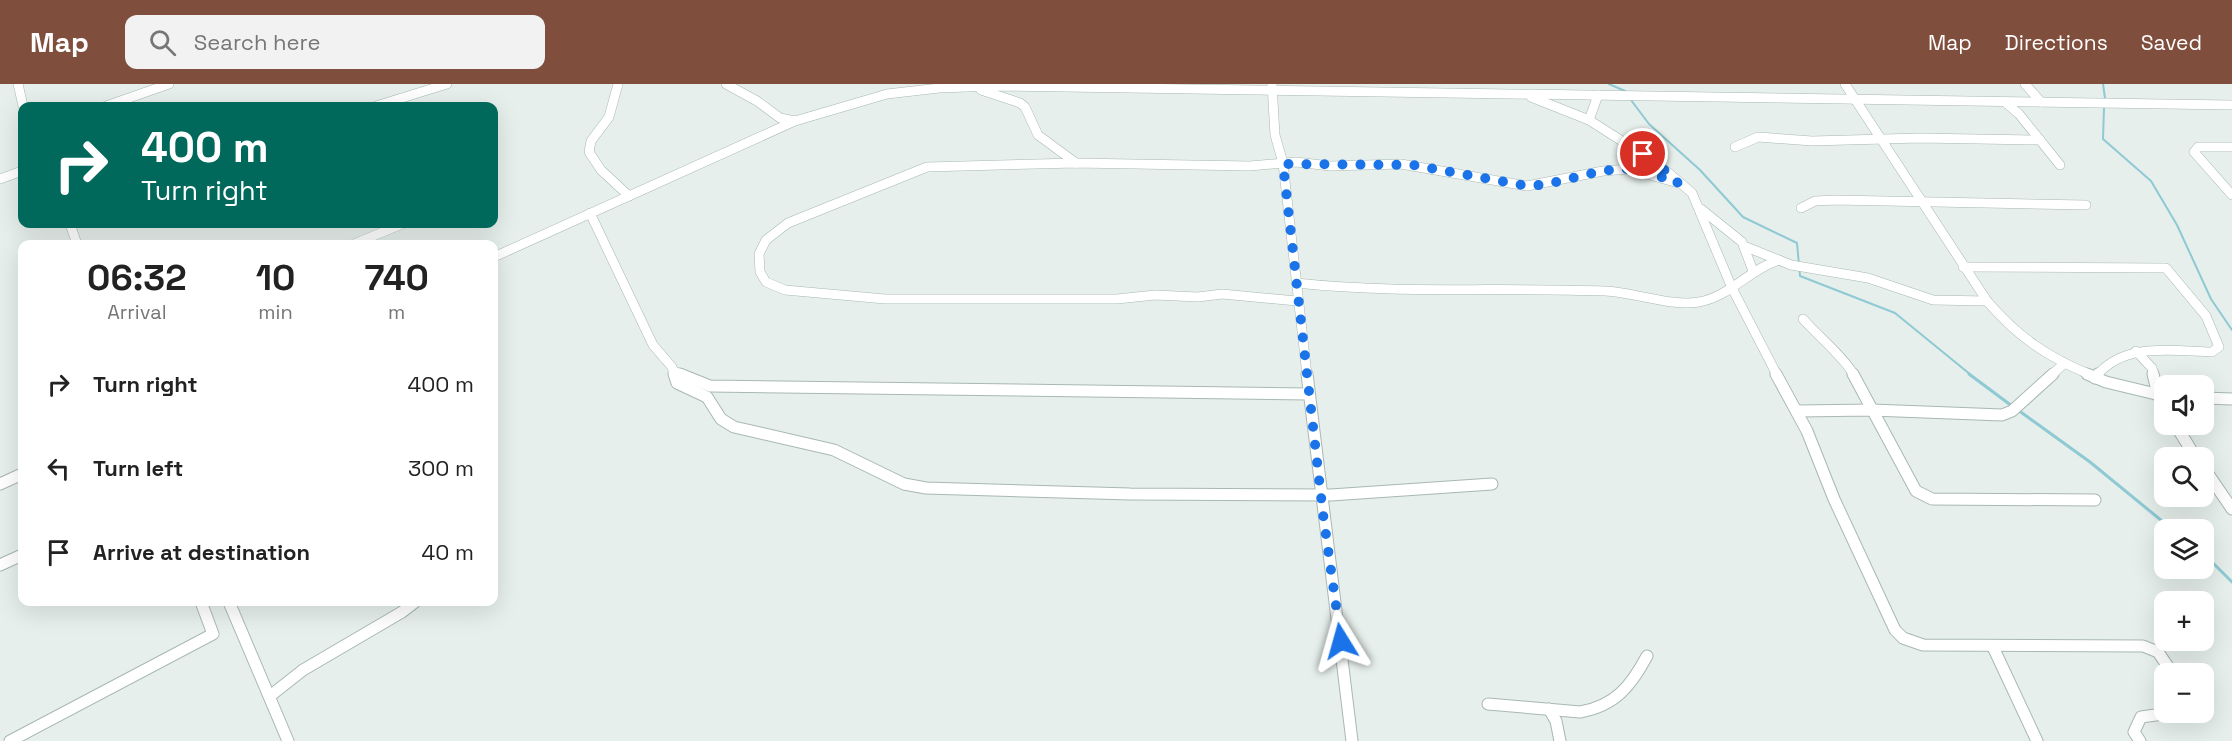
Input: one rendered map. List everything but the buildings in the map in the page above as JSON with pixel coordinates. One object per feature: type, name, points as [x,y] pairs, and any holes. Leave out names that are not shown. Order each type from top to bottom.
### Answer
[{"type":"street","points":[[18,84],[22,102]]},
{"type":"street","points":[[117,102],[169,84]]},
{"type":"street","points":[[389,102],[447,84]]},
{"type":"street","points":[[618,84],[609,117],[591,141],[588,152],[601,170],[629,196]]},
{"type":"street","points":[[726,84],[757,101],[780,118],[795,121]]},
{"type":"street","points":[[884,84],[887,94]]},
{"type":"street","points":[[1648,84],[1654,95]]},
{"type":"street","points":[[1845,84],[1963,267],[1987,301],[2020,337],[2064,364],[2095,378],[2127,389],[2154,394]]},
{"type":"street","points":[[2025,84],[2041,102]]},
{"type":"street","points":[[969,86],[1020,103],[1025,107],[1038,135],[1076,163]]},
{"type":"street","points":[[498,255],[795,121],[887,94],[914,90],[969,86],[1272,87],[1519,94],[2232,105]]},
{"type":"street","points":[[1272,87],[1277,149],[1283,164],[1297,301],[1344,662],[1352,741]]},
{"type":"street","points":[[1519,94],[1589,120],[1658,164],[1692,193],[1701,209],[1732,288],[1807,430],[1834,499],[1895,630],[1903,639],[1923,645],[2143,646],[2152,648],[2162,655],[2167,663]]},
{"type":"street","points":[[1589,120],[1598,95]]},
{"type":"street","points":[[2005,102],[2019,114],[2060,165]]},
{"type":"street","points":[[1735,147],[1758,137],[1812,141],[2040,140]]},
{"type":"street","points":[[2232,147],[2198,147],[2194,152],[2232,195]]},
{"type":"street","points":[[1297,301],[1222,294],[1198,297],[1155,295],[1117,299],[874,299],[785,290],[766,282],[760,272],[759,254],[766,240],[788,223],[908,172],[927,167],[1076,163],[1250,166],[1413,165],[1527,186],[1543,185],[1586,174],[1629,169],[1678,183]]},
{"type":"street","points":[[0,179],[18,172]]},
{"type":"street","points":[[1801,208],[1815,201],[2086,205]]},
{"type":"street","points":[[1701,209],[1738,238],[1744,246],[1753,271]]},
{"type":"street","points":[[590,213],[653,345],[674,371],[677,383],[707,397],[721,419],[734,427],[834,450],[912,486],[1130,494],[1321,495],[1492,484]]},
{"type":"street","points":[[364,240],[392,228]]},
{"type":"street","points":[[1744,246],[1799,267],[1868,278],[1933,300],[1987,301]]},
{"type":"street","points":[[1296,283],[1346,289],[1451,292],[1615,292],[1690,302],[1710,298],[1732,288],[1753,271],[1767,263],[1779,260]]},
{"type":"street","points":[[1963,267],[2166,268],[2217,334],[2219,347],[2212,352],[2136,351],[2107,364],[2095,378]]},
{"type":"street","points":[[1803,319],[1828,347],[1847,363],[1916,492],[1924,497],[1932,500],[2095,500]]},
{"type":"street","points":[[2136,351],[2152,368],[2154,375]]},
{"type":"street","points":[[1797,411],[2002,415],[2012,411],[2064,364]]},
{"type":"street","points":[[674,371],[710,386],[1309,394]]},
{"type":"street","points":[[2214,398],[2232,399]]},
{"type":"street","points":[[0,484],[18,476]]},
{"type":"street","points":[[2214,483],[2232,509]]},
{"type":"street","points":[[0,565],[18,557]]},
{"type":"street","points":[[10,741],[213,634],[202,606]]},
{"type":"street","points":[[231,606],[288,741]]},
{"type":"street","points":[[270,696],[303,670],[409,606]]},
{"type":"street","points":[[1993,647],[2037,741]]},
{"type":"street","points":[[1488,704],[1580,712],[1604,706],[1626,691],[1634,682],[1647,656]]},
{"type":"street","points":[[1549,709],[1556,721],[1560,741]]},
{"type":"street","points":[[2140,741],[2134,732],[2141,717],[2154,715]]},
{"type":"waterway","points":[[1609,84],[1625,91]]},
{"type":"waterway","points":[[2103,84],[2105,98]]},
{"type":"waterway","points":[[1631,100],[1649,124],[1700,170],[1743,217],[1797,243],[1800,276],[1895,313],[1971,375]]},
{"type":"waterway","points":[[2104,108],[2103,139],[2151,181],[2177,225],[2211,299],[2232,330]]},
{"type":"waterway","points":[[1969,374],[2012,406]]},
{"type":"waterway","points":[[2018,410],[2090,462],[2160,519]]},
{"type":"waterway","points":[[2214,564],[2232,582]]},
{"type":"route","points":[[1341,641],[1297,301],[1283,164],[1296,162],[1330,166],[1413,165],[1527,186],[1543,185],[1586,174],[1629,169],[1678,183],[1658,164],[1643,154]]}]
